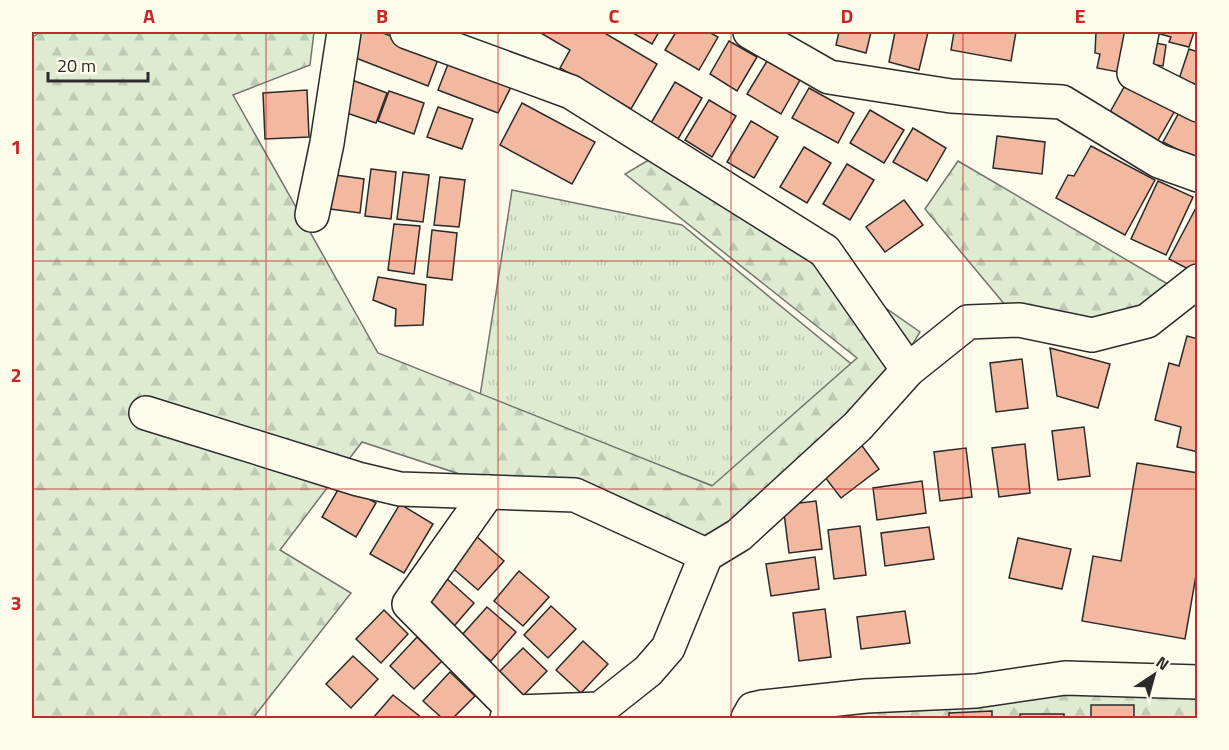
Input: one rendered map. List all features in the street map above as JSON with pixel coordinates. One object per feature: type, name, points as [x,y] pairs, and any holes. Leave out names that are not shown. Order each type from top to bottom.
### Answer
[{"type":"street","points":[[312,214],[327,143],[344,32]]},
{"type":"street","points":[[407,32],[571,92],[825,251],[908,370]]},
{"type":"street","points":[[750,32],[830,77],[951,96],[1062,102],[1159,161],[1197,176]]},
{"type":"street","points":[[1142,32],[1134,73],[1197,105]]},
{"type":"street","points":[[488,492],[409,604],[511,715],[600,709],[648,671],[668,648],[706,555],[739,535],[851,433],[908,370],[968,321],[1019,320],[1092,334],[1147,321],[1197,281]]},
{"type":"street","points":[[146,413],[358,479],[400,489],[575,495],[706,555]]},
{"type":"street","points":[[748,718],[753,709],[762,707],[866,696],[976,691],[1065,678],[1197,682]]},
{"type":"green space","points":[[40,32],[314,32],[310,65],[233,95],[378,353],[712,486],[857,358],[625,174],[662,152],[920,332],[846,454],[706,555],[362,442],[280,550],[351,593],[253,718],[32,718],[32,38]]},
{"type":"green space","points":[[958,161],[1183,293],[1092,335],[1006,306],[925,209]]},
{"type":"green space","points":[[512,190],[682,225],[855,367],[713,486],[480,396]]},
{"type":"green space","points":[[954,686],[1197,690],[1197,718],[738,718]]},
{"type":"building","points":[[351,32],[380,32],[440,54],[428,86],[343,53]]},
{"type":"building","points":[[539,32],[603,32],[657,64],[631,109],[560,68],[570,50]]},
{"type":"building","points":[[631,32],[659,32],[652,44]]},
{"type":"building","points":[[676,32],[709,32],[718,37],[699,70],[665,50]]},
{"type":"building","points":[[839,32],[871,32],[866,53],[836,45]]},
{"type":"building","points":[[895,32],[928,32],[919,70],[889,62]]},
{"type":"building","points":[[954,32],[1016,32],[1011,61],[951,50]]},
{"type":"building","points":[[1096,32],[1132,32],[1118,72],[1097,68],[1100,54],[1095,53]]},
{"type":"building","points":[[1153,32],[1194,32],[1189,47],[1169,42],[1171,37]]},
{"type":"building","points":[[729,41],[757,57],[737,91],[710,74]]},
{"type":"building","points":[[1151,42],[1166,45],[1163,66],[1148,64]]},
{"type":"building","points":[[1189,49],[1198,52],[1198,85],[1179,79]]},
{"type":"building","points":[[450,59],[511,87],[498,113],[438,90]]},
{"type":"building","points":[[767,61],[800,80],[781,114],[747,94]]},
{"type":"building","points":[[352,80],[387,93],[376,123],[341,111]]},
{"type":"building","points":[[1128,80],[1177,107],[1157,142],[1109,114]]},
{"type":"building","points":[[675,82],[702,98],[678,139],[651,123]]},
{"type":"building","points":[[809,88],[854,113],[838,143],[792,118]]},
{"type":"building","points":[[307,90],[309,137],[265,139],[263,93]]},
{"type":"building","points":[[389,91],[424,103],[414,134],[378,121]]},
{"type":"building","points":[[709,100],[736,116],[712,157],[685,140]]},
{"type":"building","points":[[522,103],[595,142],[572,184],[500,145]]},
{"type":"building","points":[[438,107],[473,119],[462,149],[427,137]]},
{"type":"building","points":[[1181,109],[1198,118],[1198,160],[1163,142]]},
{"type":"building","points":[[870,110],[904,130],[884,163],[850,143]]},
{"type":"building","points":[[751,121],[778,137],[754,178],[727,162]]},
{"type":"building","points":[[913,128],[946,148],[927,181],[893,162]]},
{"type":"building","points":[[997,136],[1045,142],[1042,174],[993,168]]},
{"type":"building","points":[[1091,146],[1155,180],[1125,235],[1056,198],[1068,175],[1074,176]]},
{"type":"building","points":[[804,147],[831,163],[807,203],[780,187]]},
{"type":"building","points":[[847,164],[874,180],[850,220],[823,204]]},
{"type":"building","points":[[371,169],[396,172],[391,219],[365,216]]},
{"type":"building","points":[[403,172],[429,175],[423,222],[397,219]]},
{"type":"building","points":[[328,174],[364,179],[360,213],[323,208]]},
{"type":"building","points":[[440,177],[465,180],[459,227],[434,225]]},
{"type":"building","points":[[1158,181],[1193,197],[1166,255],[1131,239]]},
{"type":"building","points":[[904,200],[923,225],[885,252],[866,227]]},
{"type":"building","points":[[1198,204],[1198,260],[1192,271],[1169,259]]},
{"type":"building","points":[[394,224],[420,226],[414,274],[388,270]]},
{"type":"building","points":[[432,230],[457,233],[452,280],[427,277]]},
{"type":"building","points":[[378,277],[426,285],[423,325],[395,326],[396,309],[373,300]]},
{"type":"building","points":[[1187,336],[1198,339],[1198,452],[1177,447],[1181,427],[1155,420],[1169,363],[1179,366]]},
{"type":"building","points":[[1050,348],[1110,364],[1098,408],[1057,396]]},
{"type":"building","points":[[1022,359],[1028,408],[996,412],[990,363]]},
{"type":"building","points":[[1084,427],[1090,476],[1058,480],[1052,431]]},
{"type":"building","points":[[860,443],[879,469],[841,498],[821,472]]},
{"type":"building","points":[[1025,444],[1030,493],[999,497],[992,448]]},
{"type":"building","points":[[966,448],[972,497],[940,501],[934,452]]},
{"type":"building","points":[[1137,463],[1198,473],[1198,564],[1185,639],[1082,621],[1093,556],[1121,561]]},
{"type":"building","points":[[922,481],[926,513],[877,520],[873,488]]},
{"type":"building","points":[[342,483],[376,503],[356,537],[322,517]]},
{"type":"building","points":[[816,501],[822,549],[789,553],[783,505]]},
{"type":"building","points":[[400,504],[433,524],[404,573],[370,554]]},
{"type":"building","points":[[860,526],[866,575],[834,579],[828,530]]},
{"type":"building","points":[[929,527],[934,559],[885,566],[881,533]]},
{"type":"building","points":[[475,535],[504,561],[478,590],[449,565]]},
{"type":"building","points":[[1018,538],[1071,549],[1062,589],[1009,578]]},
{"type":"building","points":[[815,557],[819,589],[771,596],[766,564]]},
{"type":"building","points":[[519,571],[549,597],[523,626],[494,601]]},
{"type":"building","points":[[445,577],[474,603],[449,632],[419,607]]},
{"type":"building","points":[[551,606],[576,629],[548,658],[524,635]]},
{"type":"building","points":[[487,607],[516,632],[491,661],[461,636]]},
{"type":"building","points":[[825,609],[831,657],[799,661],[793,613]]},
{"type":"building","points":[[384,610],[408,634],[381,663],[356,639]]},
{"type":"building","points":[[905,611],[910,643],[861,649],[857,617]]},
{"type":"building","points":[[417,637],[442,661],[414,689],[390,666]]},
{"type":"building","points":[[583,641],[608,664],[581,693],[556,670]]},
{"type":"building","points":[[523,648],[547,671],[520,699],[495,676]]},
{"type":"building","points":[[353,656],[378,679],[351,708],[326,684]]},
{"type":"building","points":[[450,672],[475,696],[453,718],[442,718],[423,701]]},
{"type":"building","points":[[393,695],[422,718],[373,718]]},
{"type":"building","points":[[1091,705],[1134,705],[1134,718],[1091,718]]},
{"type":"building","points":[[992,711],[992,718],[949,718],[949,713]]},
{"type":"building","points":[[1020,714],[1064,714],[1064,718],[1020,718]]}]
